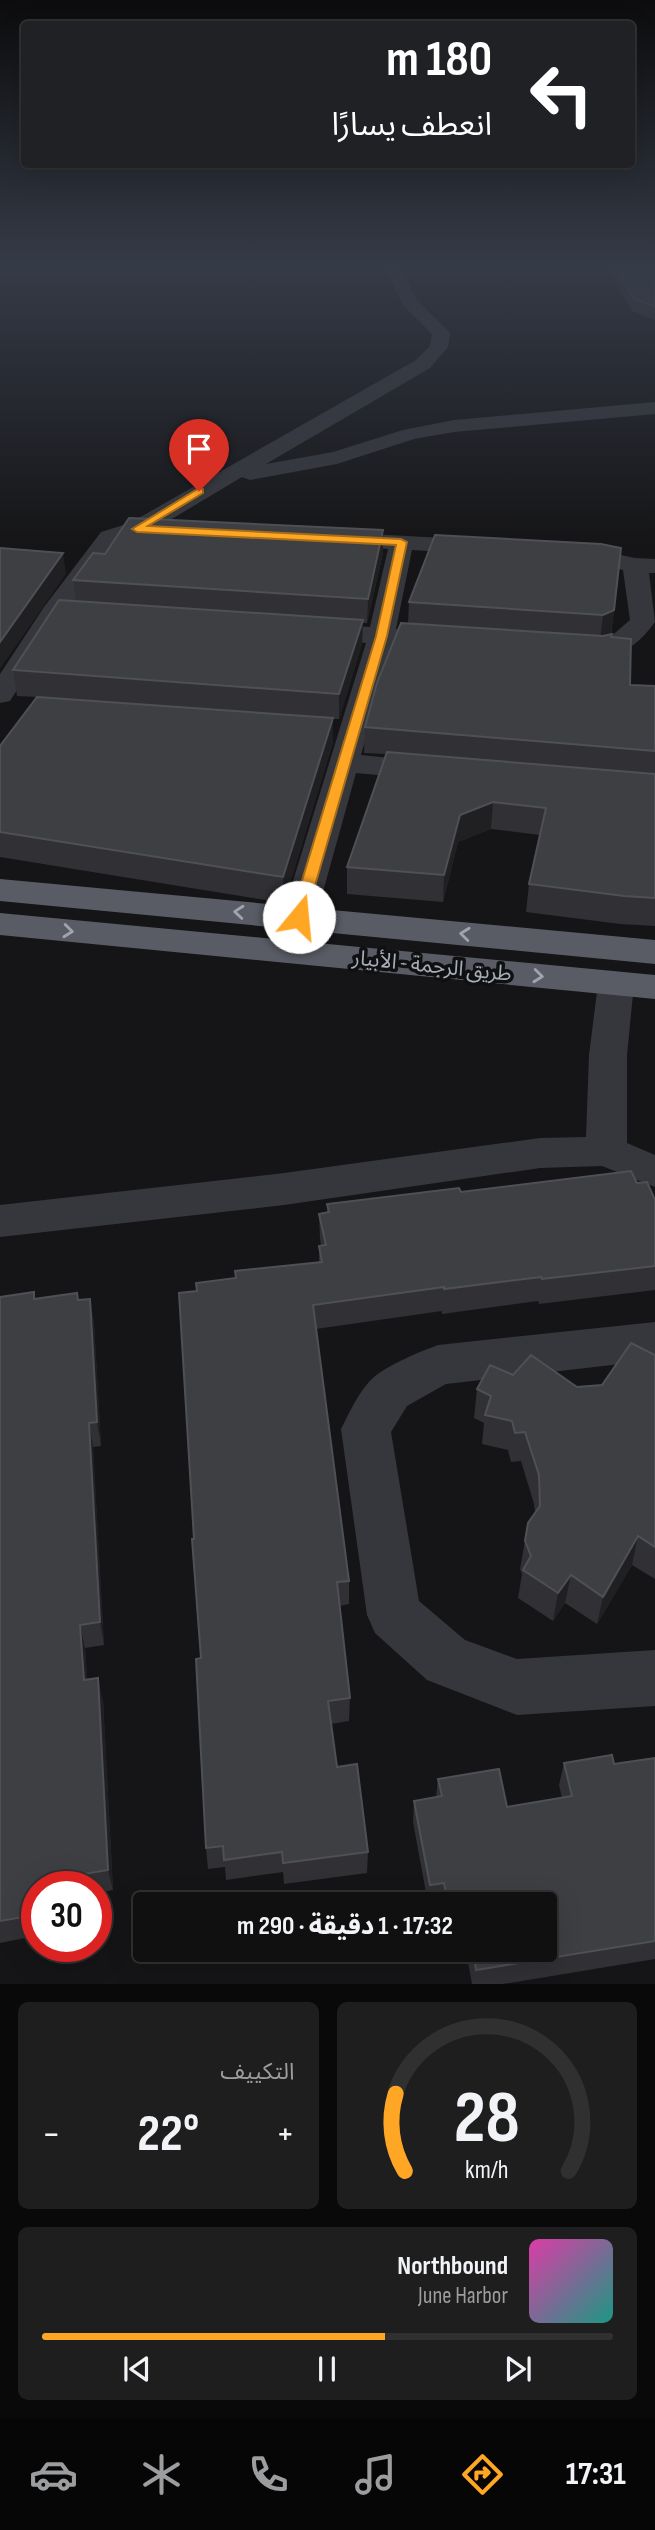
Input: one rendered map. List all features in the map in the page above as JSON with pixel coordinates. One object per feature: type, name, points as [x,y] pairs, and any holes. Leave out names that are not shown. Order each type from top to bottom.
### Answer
[{"type":"highway","name":"طريق الرجمة - الأبيار","points":[[0,890],[655,952]]},
{"type":"highway","name":"طريق الرجمة - الأبيار","points":[[0,924],[655,987]]},
{"type":"street","points":[[137,529],[220,478],[414,369],[428,357]]},
{"type":"street","points":[[220,478],[337,458],[410,434],[454,426],[655,408]]},
{"type":"street","points":[[0,695],[53,613],[109,537],[121,531],[137,529],[193,532]]},
{"type":"street","points":[[304,537],[507,548]]},
{"type":"street","points":[[299,917],[345,763],[340,732],[381,636],[401,542]]},
{"type":"street","points":[[547,550],[573,551],[645,566],[649,620],[631,639],[614,648],[554,648]]},
{"type":"street","points":[[53,613],[80,615]]},
{"type":"street","points":[[285,629],[474,642]]},
{"type":"street","points":[[345,763],[453,772]]},
{"type":"street","points":[[606,1151],[608,1055],[617,984]]},
{"type":"street","points":[[0,1221],[284,1189],[540,1153],[606,1151],[655,1172]]},
{"type":"street","points":[[655,1342],[438,1365],[390,1392],[366,1429],[394,1615],[447,1661],[517,1687],[655,1678]]},
{"type":"building","points":[[129,518],[383,530],[368,599],[73,580],[93,553],[105,554]]},
{"type":"building","points":[[435,535],[601,544],[621,548],[614,610],[603,615],[409,602]]},
{"type":"building","points":[[0,548],[63,553],[0,642]]},
{"type":"building","points":[[59,600],[363,620],[339,694],[13,670]]},
{"type":"building","points":[[401,623],[603,636],[612,634],[611,637],[631,639],[630,685],[655,686],[655,751],[365,727],[377,683]]},
{"type":"building","points":[[37,697],[333,718],[283,877],[0,832],[0,746]]},
{"type":"building","points":[[387,752],[655,774],[655,898],[529,884],[546,808],[493,802],[460,815],[444,875],[347,867]]},
{"type":"building","points":[[631,1171],[637,1183],[647,1182],[655,1200],[655,1266],[444,1287],[313,1305],[349,1581],[337,1582],[350,1698],[328,1701],[337,1767],[357,1764],[368,1852],[283,1863],[282,1852],[224,1860],[223,1846],[206,1848],[196,1659],[201,1658],[179,1293],[197,1291],[196,1283],[236,1278],[235,1271],[322,1262],[319,1246],[326,1245],[319,1214],[329,1212],[327,1204],[459,1188],[461,1192]]},
{"type":"building","points":[[34,1292],[34,1299],[77,1293],[78,1300],[90,1299],[97,1422],[89,1423],[100,1622],[80,1625],[84,1680],[98,1678],[108,1870],[21,1871],[21,1917],[0,1921],[0,1297]]},
{"type":"building","points":[[631,1343],[655,1355],[655,1547],[638,1536],[603,1597],[571,1575],[558,1593],[523,1570],[531,1556],[525,1541],[528,1523],[540,1506],[539,1475],[525,1432],[515,1433],[512,1421],[485,1415],[491,1396],[477,1389],[490,1365],[513,1375],[531,1355],[577,1387],[602,1385]]},
{"type":"building","points":[[612,1755],[614,1764],[655,1758],[655,1941],[557,1957],[557,1892],[446,1892],[444,1883],[430,1885],[414,1801],[442,1796],[438,1779],[499,1769],[507,1807],[572,1796],[564,1763]]},
{"type":"building","points":[[475,1962],[525,1962],[476,1970]]},
{"type":"route","points":[[199,491],[137,529],[401,542],[381,636],[299,917]]}]
